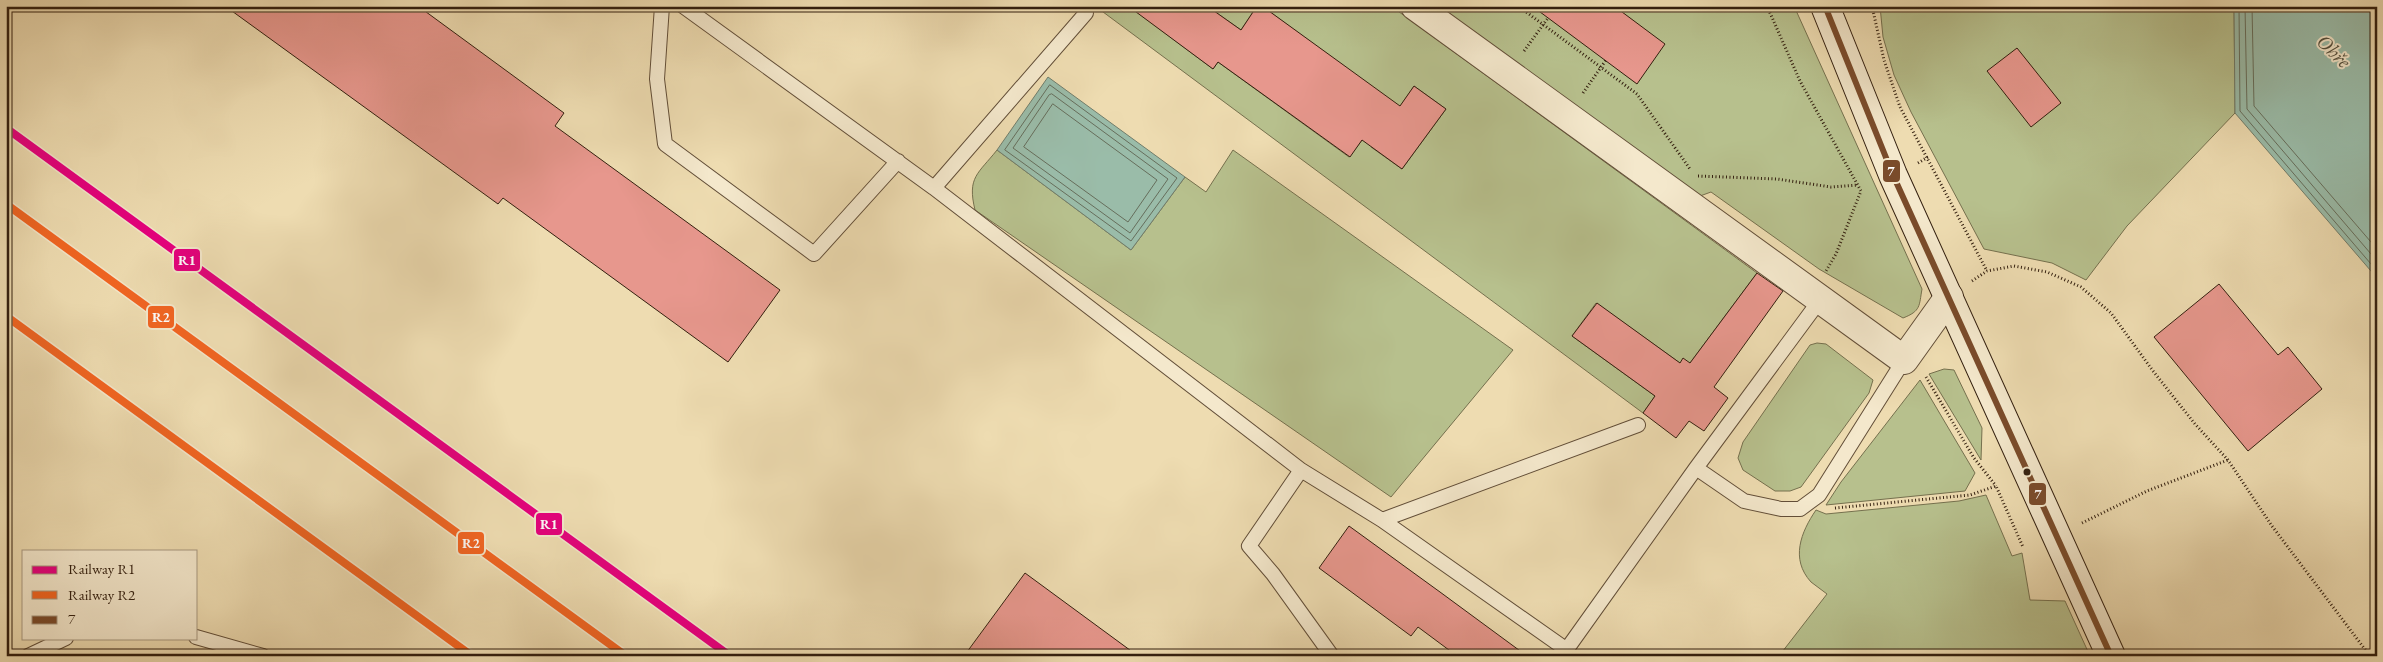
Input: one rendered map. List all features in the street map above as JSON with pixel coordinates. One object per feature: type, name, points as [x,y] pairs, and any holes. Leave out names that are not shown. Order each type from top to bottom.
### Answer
[{"type":"street","points":[[1416,6],[1820,300],[1907,355],[1949,297]]},
{"type":"street","points":[[1825,6],[1893,175],[2111,656]]},
{"type":"street","points":[[1838,6],[1838,39]]},
{"type":"lane","points":[[662,6],[657,79],[665,144],[814,254],[898,161]]},
{"type":"lane","points":[[683,6],[934,188],[1301,470],[1382,520],[1564,653],[1696,468],[1820,300]]},
{"type":"lane","points":[[934,188],[1086,13]]},
{"type":"lane","points":[[1696,468],[1744,501],[1780,509],[1800,509],[1818,495],[1907,355]]},
{"type":"lane","points":[[1382,520],[1638,425]]},
{"type":"lane","points":[[1301,470],[1249,546],[1273,574],[1332,656]]},
{"type":"lane","points":[[198,638],[263,656]]},
{"type":"lane","points":[[28,656],[62,640]]},
{"type":"path","points":[[1518,6],[1637,94],[1699,182]]},
{"type":"path","points":[[1767,6],[1800,81],[1861,191],[1836,254],[1822,278],[1820,300]]},
{"type":"path","points":[[1872,6],[1884,60],[1900,107],[1987,271],[2014,266],[2047,272],[2081,287],[2111,313],[2159,379],[2195,424],[2228,460],[2272,526],[2370,656]]},
{"type":"path","points":[[1508,74],[1548,18]]},
{"type":"path","points":[[1567,116],[1606,60]]},
{"type":"path","points":[[1694,176],[1777,179],[1831,187],[1858,185]]},
{"type":"path","points":[[1907,355],[1974,458],[1996,486],[2023,547]]},
{"type":"path","points":[[2057,536],[2147,491],[2228,460]]},
{"type":"path","points":[[1800,509],[1970,495],[1996,486]]},
{"type":"green space","points":[[1095,6],[1129,6],[1213,69],[1218,62],[1349,157],[1366,135],[1375,142],[1371,147],[1402,169],[1446,109],[1414,86],[1399,108],[1262,6],[1391,6],[1757,273],[1690,363],[1680,363],[1596,303],[1572,336],[1655,396],[1643,413]]},
{"type":"green space","points":[[1207,6],[1257,6],[1241,30]]},
{"type":"green space","points":[[1439,6],[1794,6],[1922,289],[1918,307],[1913,313],[1903,318],[1819,269],[1711,192],[1700,196]]},
{"type":"green space","points":[[1880,6],[2234,6],[2235,113],[2127,226],[2086,280],[2052,263],[1984,249],[1911,112],[1894,75],[1883,37]]},
{"type":"green space","points":[[997,150],[1131,250],[1185,177],[1206,192],[1233,150],[1513,350],[1391,497],[975,210],[972,190],[973,183]]},
{"type":"green space","points":[[1817,343],[1826,344],[1873,380],[1869,393],[1801,487],[1790,491],[1775,491],[1743,470],[1738,458],[1743,442],[1810,345]]},
{"type":"green space","points":[[1944,369],[1954,370],[1982,428],[1981,460],[1929,374]]},
{"type":"green space","points":[[1920,380],[1975,473],[1965,491],[1826,505],[1841,482]]},
{"type":"green space","points":[[1986,495],[2012,556],[2022,553],[2030,600],[2065,601],[2090,656],[1779,656],[1827,594],[1811,582],[1801,564],[1799,555],[1802,536],[1816,510],[1826,514],[1959,501]]},
{"type":"water","name":"Ohře","points":[[2234,6],[2377,6],[2377,278],[2235,113]]},
{"type":"water","points":[[1048,77],[1185,177],[1131,250],[997,150]]},
{"type":"building","points":[[225,6],[418,6],[564,113],[555,126],[780,290],[728,362],[503,198],[498,204]]},
{"type":"building","points":[[1128,6],[1207,6],[1241,30],[1257,6],[1262,6],[1400,106],[1414,86],[1446,109],[1402,169],[1362,140],[1350,157],[1218,62],[1213,69]]},
{"type":"building","points":[[1532,6],[1614,6],[1665,44],[1637,84]]},
{"type":"building","points":[[2017,48],[2061,103],[2031,127],[1987,71]]},
{"type":"building","points":[[1757,273],[1783,291],[1714,387],[1728,398],[1704,431],[1689,421],[1676,438],[1643,413],[1655,396],[1572,336],[1597,303],[1680,363],[1683,358],[1690,363]]},
{"type":"building","points":[[2219,284],[2278,355],[2288,347],[2322,389],[2248,451],[2154,337]]},
{"type":"building","points":[[1349,526],[1527,656],[1457,656],[1418,627],[1411,636],[1319,568]]},
{"type":"building","points":[[1025,573],[1138,656],[964,656]]},
{"type":"rail line","name":"R1","points":[[6,128],[730,656]]},
{"type":"rail line","name":"R2","points":[[6,204],[626,656]]},
{"type":"rail line","name":"R2","points":[[6,316],[472,656]]},
{"type":"transit line","name":"7","points":[[1825,6],[1893,175],[2111,656]]}]
